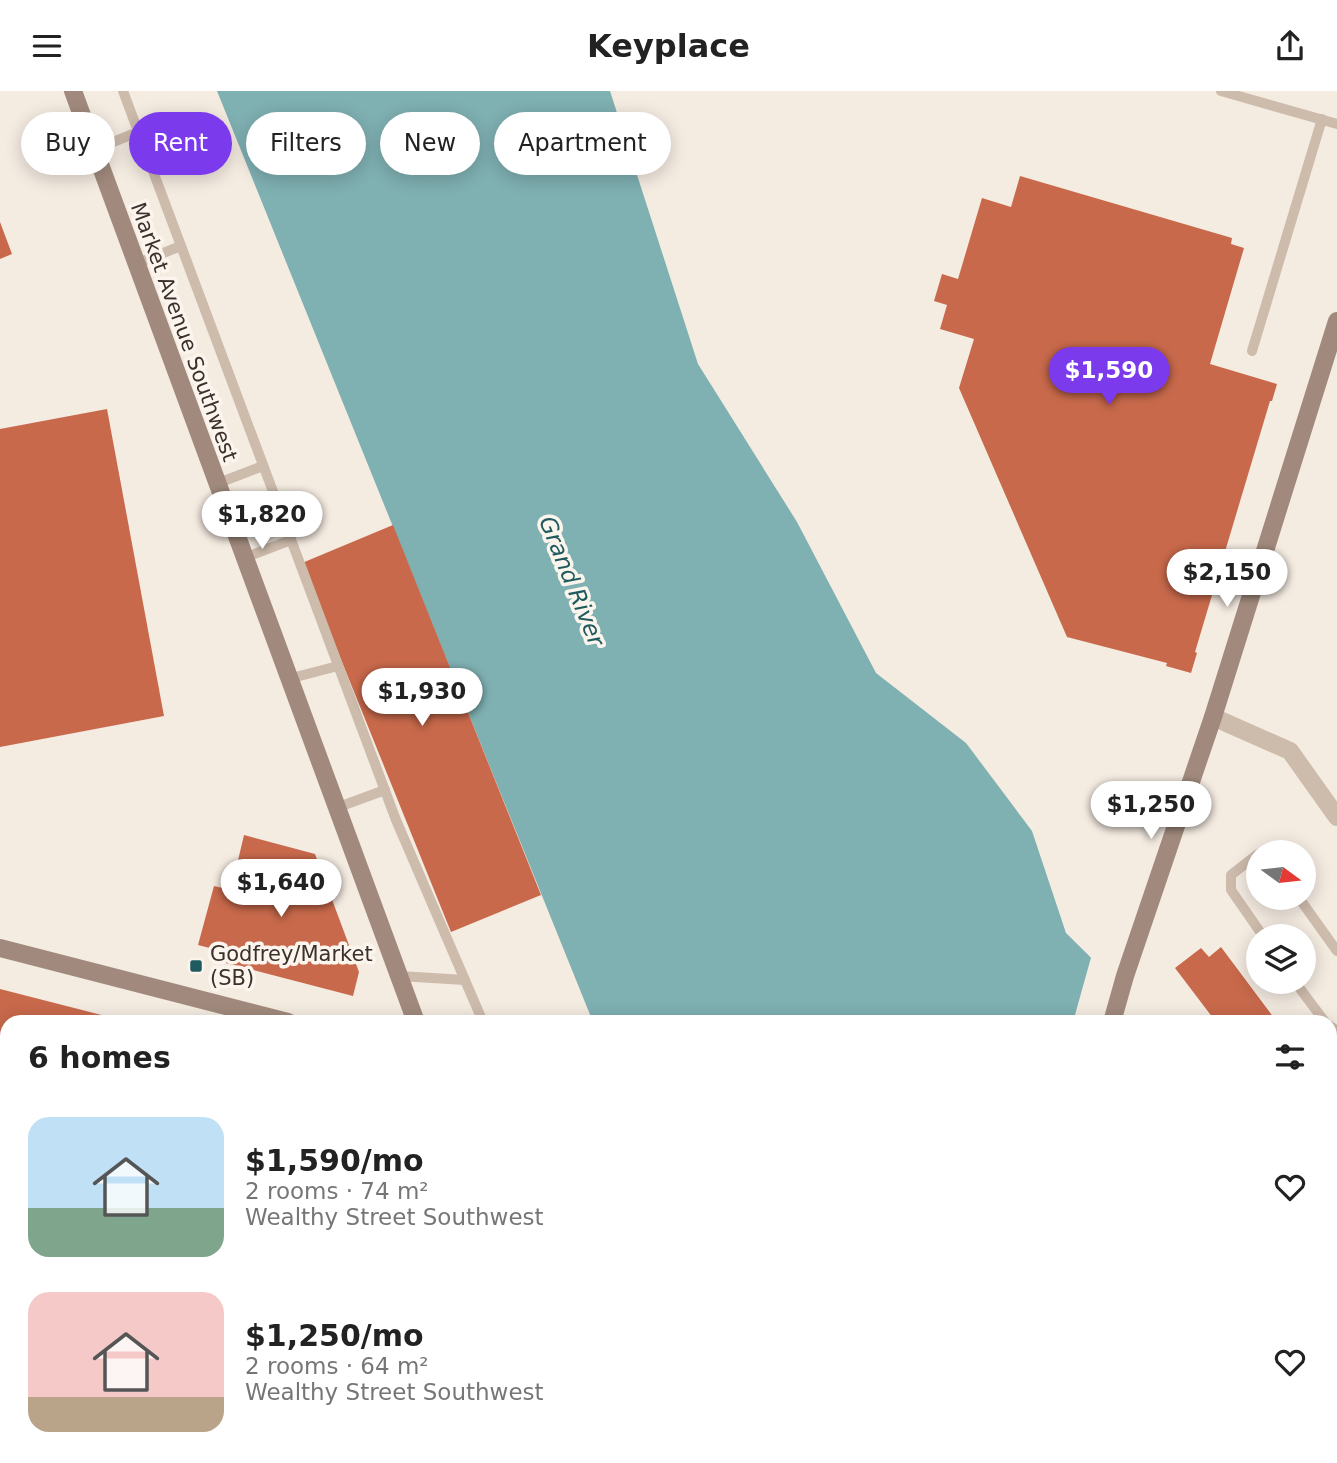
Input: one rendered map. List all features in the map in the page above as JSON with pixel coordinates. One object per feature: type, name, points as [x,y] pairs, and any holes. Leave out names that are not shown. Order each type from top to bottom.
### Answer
[{"type":"main road","name":"Market Avenue Southwest","points":[[73,91],[80,112]]},
{"type":"main road","name":"Market Avenue Southwest","points":[[102,175],[413,1015]]},
{"type":"main road","points":[[1114,1015],[1213,717],[1337,321]]},
{"type":"main road","points":[[0,948],[261,1015]]},
{"type":"street","points":[[1213,717],[1290,751],[1337,817]]},
{"type":"lane","points":[[123,91],[131,112]]},
{"type":"lane","points":[[1221,91],[1337,124]]},
{"type":"lane","points":[[1252,351],[1322,119]]},
{"type":"lane","points":[[154,175],[385,790],[480,1015]]},
{"type":"lane","points":[[135,264],[181,246]]},
{"type":"lane","points":[[216,484],[263,466]]},
{"type":"lane","points":[[244,558],[291,540]]},
{"type":"lane","points":[[289,679],[338,666]]},
{"type":"lane","points":[[336,808],[385,790]]},
{"type":"lane","points":[[1246,863],[1231,875],[1230,890],[1254,924]]},
{"type":"lane","points":[[1308,910],[1337,951]]},
{"type":"lane","points":[[399,976],[465,980]]},
{"type":"lane","points":[[1304,994],[1320,1015]]},
{"type":"water","name":"Grand River","points":[[217,91],[610,91],[617,112],[494,112],[494,175],[637,175],[698,364],[797,522],[876,673],[966,743],[1032,831],[1066,933],[1149,1015],[590,1015],[251,175],[366,175],[366,112],[246,112],[246,163],[232,128],[232,112],[225,112]]},
{"type":"pier","points":[[1092,954],[1154,1015],[1075,1015]]},
{"type":"building","points":[[1020,176],[1232,238],[1231,244],[1244,248],[1210,364],[1277,384],[1195,652],[1197,653],[1191,673],[1166,666],[1167,663],[1067,637],[959,388],[974,339],[940,329],[947,305],[934,301],[942,274],[958,279],[982,198],[1011,207]]},
{"type":"building","points":[[0,222],[12,254],[0,259]]},
{"type":"building","points":[[107,409],[164,716],[0,747],[0,429]]},
{"type":"building","points":[[393,525],[541,895],[451,932],[302,563]]},
{"type":"building","points":[[244,835],[315,854],[359,972],[353,996],[226,963],[229,953],[198,945],[214,886],[231,890]]},
{"type":"building","points":[[1221,947],[1246,980],[1246,994],[1256,994],[1272,1015],[1211,1015],[1175,968],[1201,948],[1209,957]]},
{"type":"building","points":[[0,989],[102,1015],[0,1015]]},
{"type":"place","name":"Godfrey/Market (SB)","points":[[196,966]]}]
